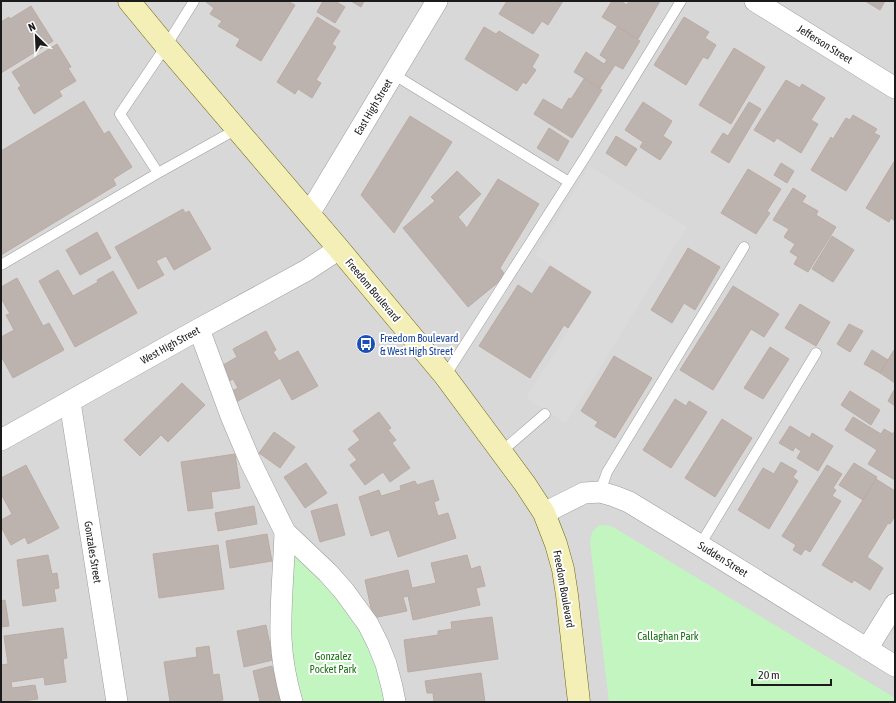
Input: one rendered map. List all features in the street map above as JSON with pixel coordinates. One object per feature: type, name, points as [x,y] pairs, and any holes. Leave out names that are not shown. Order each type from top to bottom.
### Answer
[{"type":"main road","name":"Freedom Boulevard","points":[[129,1],[445,376],[544,512],[556,544],[563,569],[579,702]]},
{"type":"street","name":"East High Street","points":[[309,214],[437,1]]},
{"type":"street","name":"Jefferson Street","points":[[755,1],[895,88]]},
{"type":"street","name":"West High Street","points":[[1,440],[303,272],[339,249]]},
{"type":"street","points":[[199,329],[231,416],[250,461],[285,532],[328,573],[344,591],[368,624],[386,664],[395,702]]},
{"type":"street","name":"Gonzales Street","points":[[70,402],[117,702]]},
{"type":"street","name":"Sudden Street","points":[[544,512],[584,492],[600,492],[629,502],[895,666]]},
{"type":"street","points":[[285,532],[281,639],[286,675],[292,702]]},
{"type":"street","points":[[867,649],[895,604]]},
{"type":"lane","points":[[158,173],[120,114],[166,46],[194,1]]},
{"type":"lane","points":[[445,376],[569,182],[681,1]]},
{"type":"lane","points":[[393,74],[569,182]]},
{"type":"lane","points":[[1,265],[158,173],[237,129]]},
{"type":"lane","points":[[600,492],[607,472],[744,247]]},
{"type":"lane","points":[[700,545],[816,353]]},
{"type":"lane","points":[[501,452],[545,414]]},
{"type":"shaded area","points":[[1,1],[895,1],[895,702],[1,702]]},
{"type":"shaded area","points":[[589,166],[687,227],[566,423],[526,398],[593,291],[535,255]]},
{"type":"green space","name":"Callaghan Park","points":[[600,525],[611,526],[618,530],[895,698],[895,702],[609,702],[590,542],[593,532]]},
{"type":"green space","name":"Gonzalez Pocket Park","points":[[293,555],[305,564],[350,611],[371,649],[387,702],[304,702],[294,665],[292,644],[290,580]]},
{"type":"building","points":[[206,1],[287,1],[295,5],[261,61],[236,46],[240,39],[218,26],[222,21],[210,14],[214,8]]},
{"type":"building","points":[[323,1],[335,1],[345,7],[335,23],[317,12]]},
{"type":"building","points":[[351,1],[364,1],[361,7]]},
{"type":"building","points":[[507,1],[563,1],[548,25],[542,21],[533,34],[499,14]]},
{"type":"building","points":[[612,1],[621,1],[627,5],[629,1],[660,1],[638,39],[602,17]]},
{"type":"building","points":[[865,1],[885,1],[880,10]]},
{"type":"building","points":[[31,6],[53,41],[1,73],[1,22],[9,17],[10,19]]},
{"type":"building","points":[[317,17],[340,31],[332,44],[336,47],[316,80],[321,83],[312,98],[298,89],[295,94],[277,82]]},
{"type":"building","points":[[684,17],[709,32],[705,38],[716,45],[708,59],[703,57],[686,85],[654,65]]},
{"type":"building","points":[[484,27],[496,34],[499,31],[539,55],[532,67],[536,70],[526,84],[523,82],[517,91],[465,59]]},
{"type":"building","points":[[617,27],[640,41],[623,69],[615,65],[600,88],[574,72],[586,52],[604,64],[607,60],[600,55]]},
{"type":"building","points":[[57,44],[71,67],[68,68],[76,81],[59,91],[62,96],[34,114],[18,88],[21,86],[12,72]]},
{"type":"building","points":[[734,48],[765,67],[731,124],[699,105]]},
{"type":"building","points":[[584,79],[602,90],[572,138],[534,114],[543,99],[562,110],[569,98],[571,99]]},
{"type":"building","points":[[786,80],[800,88],[802,84],[825,98],[811,120],[818,124],[801,153],[777,138],[774,142],[754,130]]},
{"type":"building","points":[[84,101],[104,134],[109,131],[132,167],[113,179],[116,185],[1,255],[1,151]]},
{"type":"building","points":[[643,102],[672,121],[663,136],[672,142],[660,160],[640,147],[643,142],[625,130]]},
{"type":"building","points":[[749,102],[761,109],[729,163],[711,152],[723,133],[728,136]]},
{"type":"building","points":[[853,115],[877,129],[874,133],[880,136],[846,191],[811,170],[831,137],[833,139],[846,118],[850,120]]},
{"type":"building","points":[[410,116],[452,142],[394,233],[361,195]]},
{"type":"building","points":[[549,128],[569,141],[558,161],[537,148]]},
{"type":"building","points":[[616,136],[637,149],[626,166],[606,153]]},
{"type":"building","points":[[895,160],[895,221],[891,218],[889,222],[866,208]]},
{"type":"building","points":[[781,163],[794,171],[787,183],[774,175]]},
{"type":"building","points":[[748,169],[781,189],[767,211],[770,213],[756,234],[721,213]]},
{"type":"building","points":[[457,171],[481,194],[458,217],[467,228],[498,179],[539,204],[500,268],[506,276],[468,307],[403,228],[435,201],[431,197]]},
{"type":"building","points":[[793,188],[806,196],[802,202],[818,211],[816,215],[836,227],[808,272],[794,264],[798,257],[790,252],[795,244],[784,237],[789,229],[773,220]]},
{"type":"building","points":[[183,209],[185,213],[189,211],[211,249],[174,270],[166,256],[156,261],[164,275],[138,289],[115,247]]},
{"type":"building","points":[[97,232],[111,258],[80,275],[66,250]]},
{"type":"building","points":[[832,236],[854,250],[833,282],[812,269]]},
{"type":"building","points":[[688,248],[720,267],[695,310],[684,303],[672,323],[651,310]]},
{"type":"building","points":[[550,266],[591,292],[568,328],[564,325],[530,378],[479,346],[518,285],[532,294]]},
{"type":"building","points":[[58,270],[73,296],[98,282],[97,280],[113,271],[137,313],[75,347],[39,281]]},
{"type":"building","points":[[17,278],[43,326],[49,323],[64,350],[13,378],[1,356],[1,337],[14,330],[6,315],[10,314],[1,298],[1,287]]},
{"type":"building","points":[[733,286],[779,314],[764,337],[751,329],[713,390],[680,370]]},
{"type":"building","points":[[800,304],[830,322],[816,346],[785,328]]},
{"type":"building","points":[[849,324],[863,331],[850,352],[837,344]]},
{"type":"building","points":[[266,331],[276,350],[273,352],[279,361],[298,351],[318,386],[292,400],[280,378],[236,402],[230,392],[238,388],[233,379],[226,383],[218,368],[237,357],[233,349]]},
{"type":"building","points":[[770,347],[789,359],[763,399],[744,388]]},
{"type":"building","points":[[872,350],[888,360],[880,373],[864,364]]},
{"type":"building","points":[[894,350],[895,351],[895,383],[880,373]]},
{"type":"building","points":[[614,356],[652,378],[615,438],[595,426],[598,422],[581,411]]},
{"type":"building","points":[[182,383],[205,405],[168,442],[161,435],[140,456],[124,440]]},
{"type":"building","points":[[895,390],[895,406],[888,401]]},
{"type":"building","points":[[850,391],[880,410],[871,425],[841,405]]},
{"type":"building","points":[[675,399],[686,406],[689,401],[707,412],[671,468],[643,450]]},
{"type":"building","points":[[379,412],[391,428],[388,430],[396,440],[392,443],[410,468],[390,482],[383,472],[365,485],[350,465],[357,460],[348,449],[360,440],[353,431]]},
{"type":"building","points":[[853,417],[881,434],[884,429],[893,434],[895,430],[895,480],[868,464],[877,450],[845,430]]},
{"type":"building","points":[[722,419],[752,438],[715,497],[685,478]]},
{"type":"building","points":[[790,426],[810,438],[812,433],[833,446],[818,471],[797,458],[801,451],[795,447],[793,451],[779,443]]},
{"type":"building","points":[[274,432],[295,447],[280,468],[259,453]]},
{"type":"building","points":[[235,454],[240,488],[211,492],[213,508],[188,511],[181,462]]},
{"type":"building","points":[[781,462],[797,471],[793,477],[798,481],[769,529],[738,510],[763,468],[774,474]]},
{"type":"building","points":[[306,463],[327,493],[305,508],[284,477]]},
{"type":"building","points":[[854,463],[877,477],[863,500],[839,485]]},
{"type":"building","points":[[26,465],[59,528],[28,544],[25,537],[11,545],[1,527],[1,520],[12,514],[1,494],[1,478]]},
{"type":"building","points":[[827,465],[842,474],[833,488],[836,490],[832,496],[841,501],[810,552],[805,549],[801,555],[793,550],[796,545],[782,536]]},
{"type":"building","points":[[876,479],[895,491],[895,516],[890,524],[888,523],[867,557],[883,568],[870,590],[854,580],[852,583],[822,565]]},
{"type":"building","points":[[433,480],[439,500],[434,502],[438,516],[448,513],[456,538],[398,557],[389,530],[371,536],[359,497],[379,490],[381,496],[401,490],[400,486],[415,481],[417,485]]},
{"type":"building","points":[[337,504],[345,535],[320,542],[311,511]]},
{"type":"building","points":[[254,506],[257,524],[218,531],[215,513]]},
{"type":"building","points":[[267,534],[272,561],[230,568],[226,541]]},
{"type":"building","points":[[218,545],[224,589],[159,598],[153,554]]},
{"type":"building","points":[[48,555],[52,574],[57,573],[59,588],[54,589],[56,601],[23,606],[17,560]]},
{"type":"building","points":[[467,555],[471,569],[480,566],[485,586],[476,588],[480,605],[413,620],[408,596],[403,597],[407,611],[373,618],[365,580],[408,570],[412,588],[436,583],[431,563]]},
{"type":"building","points":[[5,600],[9,626],[1,627],[1,601]]},
{"type":"building","points":[[492,617],[498,659],[408,672],[404,640],[438,635],[438,631],[452,629],[451,622]]},
{"type":"building","points":[[266,625],[273,660],[244,667],[237,631]]},
{"type":"building","points":[[63,628],[67,658],[63,659],[66,682],[45,685],[44,677],[11,682],[12,688],[35,685],[38,699],[1,702],[1,665],[8,664],[4,636]]},
{"type":"building","points":[[209,646],[213,675],[219,674],[223,700],[211,702],[170,702],[164,662],[197,657],[196,648]]},
{"type":"building","points":[[272,666],[281,702],[260,702],[253,671]]},
{"type":"building","points":[[481,673],[485,702],[434,702],[433,693],[427,693],[425,681]]},
{"type":"place","name":"Freedom Boulevard & West High Street","points":[[366,344]]}]
